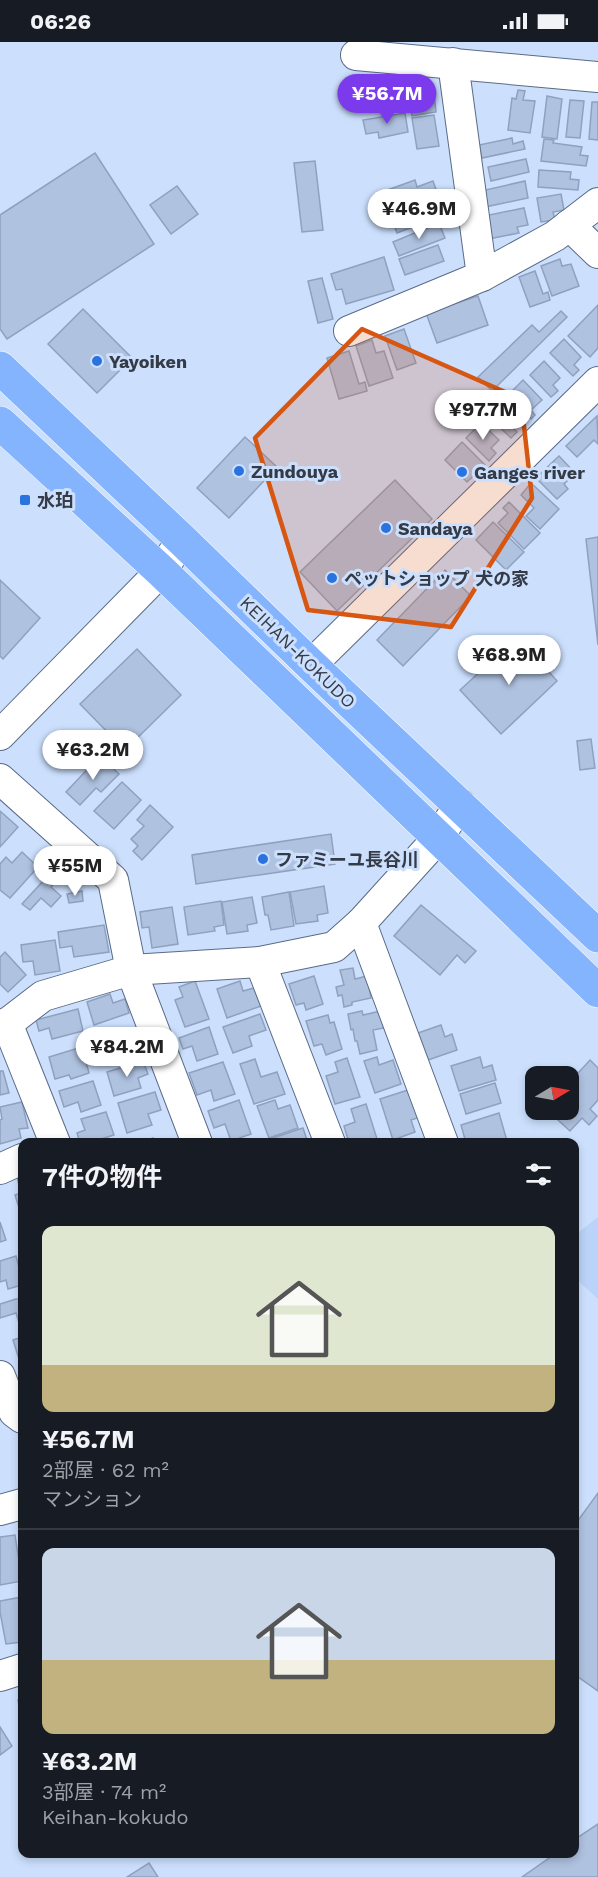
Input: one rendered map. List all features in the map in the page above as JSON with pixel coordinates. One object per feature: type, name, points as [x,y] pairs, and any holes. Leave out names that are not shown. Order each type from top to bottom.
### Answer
[{"type":"highway","name":"KEIHAN-KOKUDO","points":[[0,368],[310,665],[598,936]]},
{"type":"highway","name":"KEIHAN-KOKUDO","points":[[0,423],[161,571],[598,991]]},
{"type":"street","points":[[356,55],[598,77]]},
{"type":"street","points":[[453,63],[482,276]]},
{"type":"street","points":[[350,331],[482,276],[555,236],[598,203]]},
{"type":"street","points":[[569,225],[598,253]]},
{"type":"street","points":[[310,665],[598,382]]},
{"type":"street","points":[[0,735],[161,571],[182,540]]},
{"type":"street","points":[[0,778],[113,880],[131,970],[195,1138]]},
{"type":"street","points":[[53,1138],[4,1026],[43,996],[131,970],[260,962],[334,947],[361,923],[438,837],[460,804]]},
{"type":"street","points":[[361,923],[441,1138]]},
{"type":"street","points":[[260,962],[328,1138]]},
{"type":"street","points":[[0,1169],[18,1161]]},
{"type":"street","points":[[0,1376],[14,1412],[18,1415]]},
{"type":"street","points":[[0,1510],[18,1505]]},
{"type":"street","points":[[0,1676],[18,1670]]},
{"type":"highlighted area","points":[[362,329],[521,399],[532,498],[451,627],[308,610],[255,438]]},
{"type":"shaded area","points":[[598,1217],[598,1299],[579,1282],[579,1232]]},
{"type":"building","points":[[423,80],[424,87],[433,85],[436,112],[412,116],[407,82]]},
{"type":"building","points":[[518,90],[525,91],[523,100],[535,101],[530,133],[508,130],[512,98],[516,99]]},
{"type":"building","points":[[547,96],[562,99],[557,139],[542,137]]},
{"type":"building","points":[[570,100],[584,101],[580,138],[566,137]]},
{"type":"building","points":[[592,102],[598,102],[598,140],[589,139]]},
{"type":"building","points":[[405,113],[408,132],[379,138],[378,132],[366,134],[363,120]]},
{"type":"building","points":[[434,115],[439,146],[417,149],[412,118]]},
{"type":"building","points":[[512,138],[513,144],[523,141],[525,149],[482,158],[479,145]]},
{"type":"building","points":[[544,139],[554,140],[553,143],[582,147],[580,155],[588,156],[586,166],[541,161]]},
{"type":"building","points":[[95,153],[154,244],[7,339],[0,329],[0,215]]},
{"type":"building","points":[[526,159],[529,172],[491,181],[488,167]]},
{"type":"building","points":[[315,161],[323,230],[302,232],[294,163]]},
{"type":"building","points":[[539,170],[571,172],[570,179],[579,180],[578,190],[538,187]]},
{"type":"building","points":[[415,180],[417,187],[433,181],[442,206],[438,207],[441,216],[397,233],[382,192]]},
{"type":"building","points":[[525,181],[528,198],[485,207],[481,191]]},
{"type":"building","points":[[177,186],[198,214],[171,234],[150,205]]},
{"type":"building","points":[[561,194],[564,210],[553,212],[555,220],[541,222],[537,198]]},
{"type":"building","points":[[524,208],[528,225],[517,227],[519,233],[488,239],[484,216]]},
{"type":"building","points":[[439,223],[445,238],[399,256],[393,242]]},
{"type":"building","points":[[438,245],[444,261],[405,275],[399,259]]},
{"type":"building","points":[[384,257],[394,290],[346,304],[342,289],[336,290],[331,274]]},
{"type":"building","points":[[560,259],[562,266],[571,264],[579,286],[552,296],[541,266]]},
{"type":"building","points":[[535,271],[543,294],[548,292],[550,300],[530,307],[519,277]]},
{"type":"building","points":[[322,278],[333,319],[318,323],[308,281]]},
{"type":"building","points":[[478,296],[488,325],[437,343],[426,313]]},
{"type":"building","points":[[598,305],[598,348],[590,357],[568,336]]},
{"type":"building","points":[[83,309],[132,358],[97,393],[48,344]]},
{"type":"building","points":[[561,311],[567,317],[492,391],[478,377],[532,325],[539,332]]},
{"type":"building","points":[[404,329],[416,363],[397,370],[385,336]]},
{"type":"building","points":[[564,339],[581,357],[574,365],[579,370],[573,376],[550,353]]},
{"type":"building","points":[[372,340],[376,353],[384,351],[393,378],[369,386],[356,346]]},
{"type":"building","points":[[349,351],[359,384],[365,382],[367,391],[339,399],[327,358]]},
{"type":"building","points":[[544,361],[560,378],[553,385],[558,391],[551,397],[530,375]]},
{"type":"building","points":[[523,380],[542,400],[531,410],[535,415],[531,419],[508,395]]},
{"type":"building","points":[[504,401],[521,418],[512,427],[517,432],[511,438],[489,417]]},
{"type":"building","points":[[597,416],[598,444],[594,440],[577,457],[566,446]]},
{"type":"building","points":[[481,423],[499,440],[491,448],[496,453],[489,461],[466,438]]},
{"type":"building","points":[[245,437],[277,467],[229,518],[197,488]]},
{"type":"building","points":[[462,442],[485,465],[467,482],[445,460]]},
{"type":"building","points":[[559,456],[575,473],[564,484],[568,489],[557,499],[536,478]]},
{"type":"building","points":[[395,480],[432,519],[337,611],[300,572]]},
{"type":"building","points":[[531,483],[559,509],[540,529],[526,516],[534,508],[521,495]]},
{"type":"building","points":[[509,502],[540,533],[524,549],[498,523],[508,513],[503,508]]},
{"type":"building","points":[[493,522],[524,552],[506,570],[476,540]]},
{"type":"building","points":[[598,537],[598,645],[586,539]]},
{"type":"building","points":[[445,570],[471,596],[403,666],[377,640]]},
{"type":"building","points":[[0,580],[40,618],[3,659],[0,656]]},
{"type":"building","points":[[518,637],[557,681],[501,734],[460,690]]},
{"type":"building","points":[[137,649],[181,695],[125,750],[80,704]]},
{"type":"building","points":[[591,739],[595,768],[580,770],[577,741]]},
{"type":"building","points":[[100,756],[119,774],[101,792],[96,788],[80,805],[66,792]]},
{"type":"building","points":[[122,782],[141,800],[114,829],[94,811]]},
{"type":"building","points":[[150,805],[173,827],[142,860],[133,851],[138,846],[131,839],[144,826],[137,820]]},
{"type":"building","points":[[0,811],[18,827],[0,847]]},
{"type":"building","name":"ファミーユ長谷川","points":[[331,834],[335,864],[196,884],[192,855]]},
{"type":"building","points":[[22,852],[38,867],[10,898],[0,890],[0,864],[6,857],[12,863]]},
{"type":"building","points":[[56,867],[63,874],[51,887],[61,896],[51,907],[41,898],[30,910],[22,904]]},
{"type":"building","points":[[324,886],[328,913],[317,915],[318,921],[296,924],[290,892]]},
{"type":"building","points":[[82,891],[83,901],[69,903],[67,894]]},
{"type":"building","points":[[289,892],[294,926],[271,930],[268,915],[265,915],[262,897]]},
{"type":"building","points":[[252,897],[257,923],[247,925],[248,931],[227,934],[222,902]]},
{"type":"building","points":[[221,901],[224,925],[214,927],[215,931],[188,935],[184,907]]},
{"type":"building","points":[[421,905],[476,951],[465,963],[457,955],[440,975],[394,936]]},
{"type":"building","points":[[172,907],[178,944],[152,948],[149,927],[142,928],[140,912]]},
{"type":"building","points":[[104,925],[109,952],[74,957],[72,946],[60,948],[58,932]]},
{"type":"building","points":[[55,940],[60,971],[35,975],[33,961],[23,962],[21,945]]},
{"type":"building","points":[[5,952],[26,975],[8,992],[0,984],[0,957]]},
{"type":"building","points":[[353,968],[355,979],[367,976],[371,998],[352,1002],[352,1005],[344,1007],[342,995],[338,996],[336,987],[344,985],[340,970]]},
{"type":"building","points":[[314,976],[323,1004],[306,1010],[304,1003],[296,1005],[289,984]]},
{"type":"building","points":[[195,981],[209,1019],[185,1027],[175,1000],[183,997],[179,987]]},
{"type":"building","points":[[240,981],[243,991],[254,988],[261,1006],[227,1018],[217,989]]},
{"type":"building","points":[[110,994],[113,1003],[125,999],[129,1013],[94,1025],[87,1002]]},
{"type":"building","points":[[78,1009],[83,1031],[52,1039],[49,1028],[39,1031],[36,1020]]},
{"type":"building","points":[[362,1011],[363,1015],[381,1011],[384,1028],[373,1030],[377,1050],[360,1054],[348,1014]]},
{"type":"building","points":[[260,1014],[266,1030],[249,1036],[252,1046],[233,1053],[223,1027]]},
{"type":"building","points":[[328,1015],[330,1023],[334,1022],[342,1049],[326,1055],[322,1044],[314,1046],[306,1021]]},
{"type":"building","points":[[441,1025],[445,1037],[452,1034],[457,1050],[428,1060],[418,1033]]},
{"type":"building","points":[[209,1027],[218,1054],[197,1061],[192,1046],[183,1049],[179,1038]]},
{"type":"building","points":[[117,1033],[120,1042],[133,1037],[138,1052],[100,1064],[93,1041]]},
{"type":"building","points":[[82,1047],[89,1073],[71,1079],[69,1075],[55,1079],[49,1057]]},
{"type":"building","points":[[377,1057],[379,1065],[393,1060],[401,1084],[375,1093],[364,1061]]},
{"type":"building","points":[[480,1057],[483,1068],[492,1065],[496,1080],[459,1091],[451,1066]]},
{"type":"building","points":[[347,1058],[360,1097],[335,1104],[326,1076],[338,1072],[335,1062]]},
{"type":"building","points":[[255,1059],[261,1077],[277,1072],[285,1094],[254,1104],[240,1064]]},
{"type":"building","points":[[590,1060],[598,1068],[598,1100],[590,1109],[597,1116],[589,1125],[582,1118],[570,1131],[558,1120],[579,1120],[579,1072]]},
{"type":"building","points":[[143,1061],[148,1074],[138,1078],[141,1088],[114,1096],[107,1072]]},
{"type":"building","points":[[223,1062],[235,1094],[214,1101],[211,1090],[197,1095],[189,1073]]},
{"type":"building","points":[[0,1071],[3,1071],[9,1093],[0,1095]]},
{"type":"building","points":[[93,1081],[101,1105],[81,1112],[78,1102],[64,1107],[59,1091]]},
{"type":"building","points":[[495,1083],[501,1103],[466,1114],[460,1094]]},
{"type":"building","points":[[411,1089],[420,1117],[411,1120],[415,1132],[392,1138],[380,1099]]},
{"type":"building","points":[[155,1092],[161,1110],[148,1114],[152,1125],[127,1133],[118,1103]]},
{"type":"building","points":[[239,1100],[251,1134],[230,1138],[225,1124],[214,1128],[208,1111]]},
{"type":"building","points":[[275,1100],[278,1109],[290,1105],[298,1128],[269,1138],[257,1106]]},
{"type":"building","points":[[22,1102],[28,1128],[19,1129],[21,1138],[0,1144],[0,1120],[2,1119],[0,1107]]},
{"type":"building","points":[[366,1104],[377,1138],[348,1138],[344,1126],[355,1122],[351,1109]]},
{"type":"building","points":[[106,1112],[114,1135],[104,1138],[78,1138],[77,1133],[85,1130],[81,1119]]},
{"type":"building","points":[[499,1113],[506,1138],[465,1138],[461,1125]]},
{"type":"building","points":[[303,1128],[306,1138],[273,1138]]},
{"type":"building","points":[[0,1222],[6,1240],[0,1242]]},
{"type":"building","points":[[16,1256],[18,1286],[8,1289],[6,1280],[0,1282],[0,1261]]},
{"type":"building","points":[[18,1299],[18,1320],[16,1313],[0,1318],[0,1304]]},
{"type":"building","points":[[18,1338],[18,1356],[13,1340]]},
{"type":"building","points":[[598,1493],[598,1691],[579,1678],[579,1519]]},
{"type":"building","points":[[15,1535],[18,1582],[0,1585],[0,1537]]},
{"type":"building","points":[[18,1598],[18,1642],[6,1644],[0,1601]]},
{"type":"building","points":[[0,1727],[12,1746],[0,1755]]},
{"type":"building","points":[[598,1824],[598,1877],[522,1877],[549,1858],[579,1858],[579,1837]]},
{"type":"building","points":[[149,1863],[158,1877],[127,1877]]},
{"type":"place","name":"Yayoiken","points":[[97,361]]},
{"type":"place","name":"Zundouya","points":[[239,471]]},
{"type":"place","name":"Ganges river","points":[[462,472]]},
{"type":"place","name":"水珀","points":[[25,500]]},
{"type":"place","name":"Sandaya","points":[[386,528]]},
{"type":"place","name":"ペットショップ 犬の家","points":[[332,578]]},
{"type":"place","name":"ファミーユ長谷川","points":[[263,859]]}]
